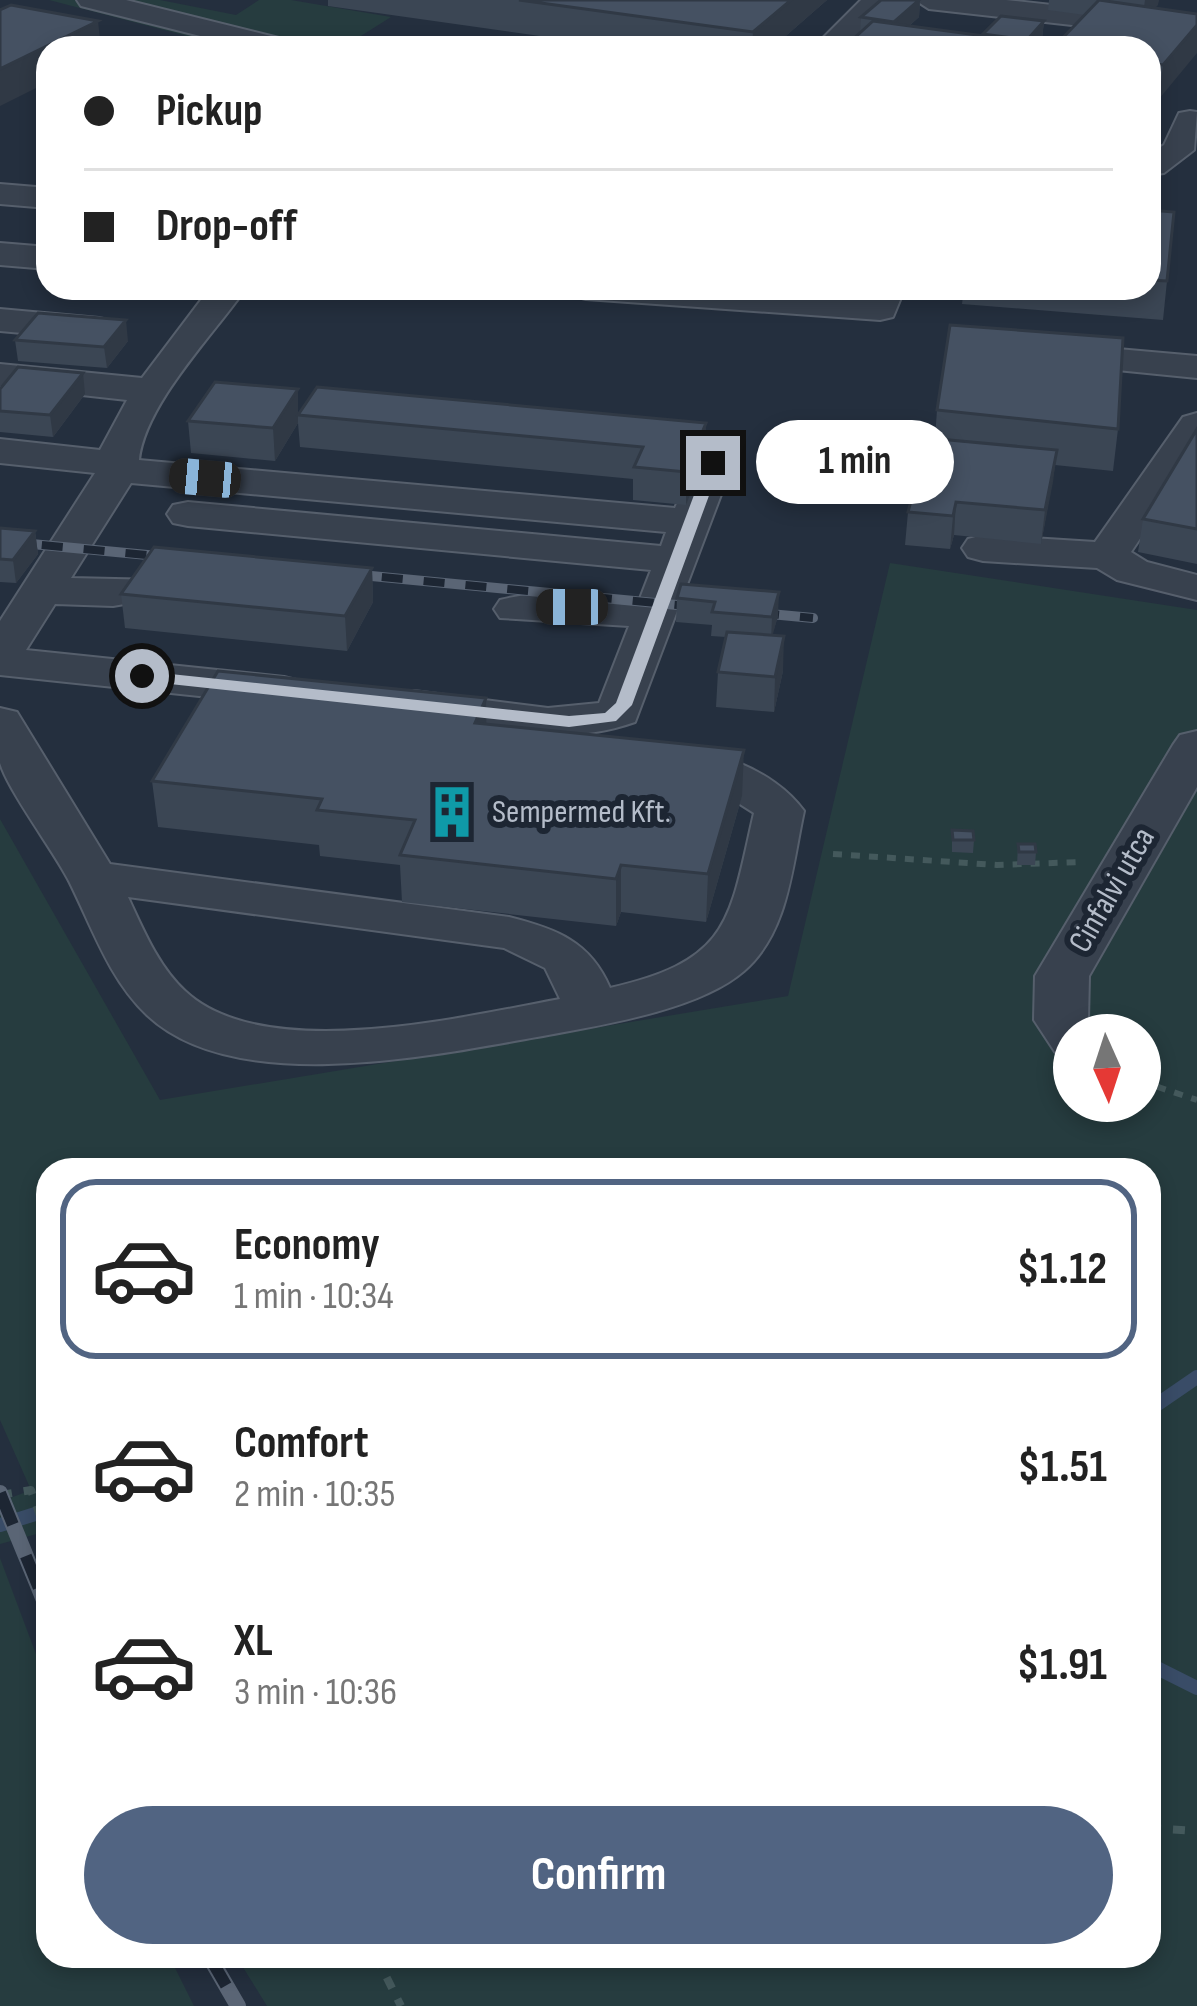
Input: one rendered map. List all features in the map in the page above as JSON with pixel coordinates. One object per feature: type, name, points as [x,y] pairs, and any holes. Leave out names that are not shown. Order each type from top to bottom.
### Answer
[{"type":"street","points":[[91,0],[230,36]]},
{"type":"street","points":[[177,24],[230,0]]},
{"type":"street","points":[[840,36],[873,4],[890,0]]},
{"type":"street","points":[[928,0],[1197,30]]},
{"type":"street","points":[[1164,29],[1192,0]]},
{"type":"street","points":[[1161,118],[1194,120],[1178,150],[1161,160]]},
{"type":"street","points":[[0,194],[36,197]]},
{"type":"street","points":[[0,254],[36,257]]},
{"type":"street","points":[[40,324],[60,300]]},
{"type":"street","points":[[0,722],[158,994],[198,1025],[238,1040],[296,1046],[409,1040],[590,1009],[692,979],[734,951],[751,926],[779,811],[770,800],[719,772],[0,658],[27,592],[93,512],[120,467],[121,445],[153,391],[219,300]]},
{"type":"street","points":[[827,300],[880,309],[883,300]]},
{"type":"street","points":[[0,320],[118,331]]},
{"type":"street","points":[[1012,351],[1197,367]]},
{"type":"street","points":[[4,380],[153,391]]},
{"type":"street","points":[[1129,390],[1197,388]]},
{"type":"street","points":[[1107,556],[1197,425]]},
{"type":"street","points":[[0,451],[120,467],[427,481],[683,541]]},
{"type":"street","points":[[226,711],[599,721],[624,705],[713,463]]},
{"type":"street","points":[[93,512],[683,541]]},
{"type":"street","points":[[982,548],[1107,556],[1132,571],[1195,588]]},
{"type":"street","points":[[27,592],[144,589]]},
{"type":"street","points":[[516,609],[572,607],[656,616]]},
{"type":"street","name":"Cinfalvi utca","points":[[1061,1014],[1062,976],[1197,745]]},
{"type":"street","points":[[92,878],[509,933],[538,941],[571,961],[581,975],[590,1009]]},
{"type":"path","points":[[833,854],[997,865],[1088,861],[1126,866]]},
{"type":"path","points":[[1161,1088],[1197,1100]]},
{"type":"path","points":[[0,1495],[32,1490],[36,1509]]},
{"type":"path","points":[[1161,1829],[1197,1831]]},
{"type":"path","points":[[382,1968],[401,2006]]},
{"type":"green space","points":[[49,0],[160,0],[236,15],[259,0],[291,0],[391,17],[361,36],[187,36]]},
{"type":"green space","points":[[890,563],[1197,610],[1197,2006],[267,2006],[243,1968],[1161,1968],[1161,1158],[36,1158],[36,1534],[0,1544],[0,1502],[31,1490],[0,1420],[0,819],[160,1100],[788,996]]},
{"type":"green space","points":[[0,1558],[36,1654],[36,1968],[175,1968],[194,2006],[0,2006]]},
{"type":"building","points":[[519,0],[791,0],[753,32]]},
{"type":"building","points":[[881,0],[919,0],[894,22],[861,17]]},
{"type":"building","points":[[1099,0],[1197,14],[1197,25],[1163,65],[1161,36],[1064,36]]},
{"type":"building","points":[[11,5],[98,21],[67,36],[36,36],[36,51],[0,69],[0,10]]},
{"type":"building","points":[[1001,16],[1044,21],[1031,36],[983,34]]},
{"type":"building","points":[[873,21],[984,36],[857,36]]},
{"type":"building","points":[[1161,211],[1174,212],[1167,281],[1161,281]]},
{"type":"building","points":[[38,313],[126,320],[104,347],[15,340]]},
{"type":"building","points":[[950,325],[1123,338],[1118,429],[937,410]]},
{"type":"building","points":[[18,367],[83,373],[50,415],[0,411],[0,389]]},
{"type":"building","points":[[215,382],[298,389],[273,428],[188,421]]},
{"type":"building","points":[[317,387],[706,423],[686,472],[634,467],[643,447],[298,415]]},
{"type":"building","points":[[1197,429],[1197,529],[1143,519]]},
{"type":"building","points":[[928,438],[1057,450],[1045,510],[956,502],[953,516],[908,512]]},
{"type":"building","points":[[0,528],[35,531],[13,560],[0,559]]},
{"type":"building","points":[[154,547],[372,568],[345,616],[121,594]]},
{"type":"building","points":[[681,584],[779,592],[772,617],[712,612],[715,602],[677,598]]},
{"type":"building","points":[[727,632],[784,636],[775,677],[718,672]]},
{"type":"building","name":"Sempermed Kft.","points":[[218,671],[486,698],[475,723],[744,750],[708,874],[621,865],[616,879],[400,855],[415,820],[317,810],[322,799],[152,781]]},
{"type":"building","points":[[952,830],[973,831],[974,840],[953,840]]},
{"type":"building","points":[[1018,844],[1035,844],[1036,852],[1019,852]]},
{"type":"waterway","points":[[1161,1402],[1197,1377]]},
{"type":"waterway","points":[[0,1525],[36,1514]]},
{"type":"waterway","points":[[1161,1670],[1197,1688]]},
{"type":"railway","points":[[0,541],[179,558]]},
{"type":"railway","points":[[340,573],[813,618]]},
{"type":"railway","points":[[0,1493],[36,1581]]},
{"type":"railway","points":[[216,1968],[238,2006]]},
{"type":"place","name":"Sempermed Kft.","points":[[452,812]]},
{"type":"route","points":[[142,676],[569,722],[610,717],[624,705],[713,463]]}]
